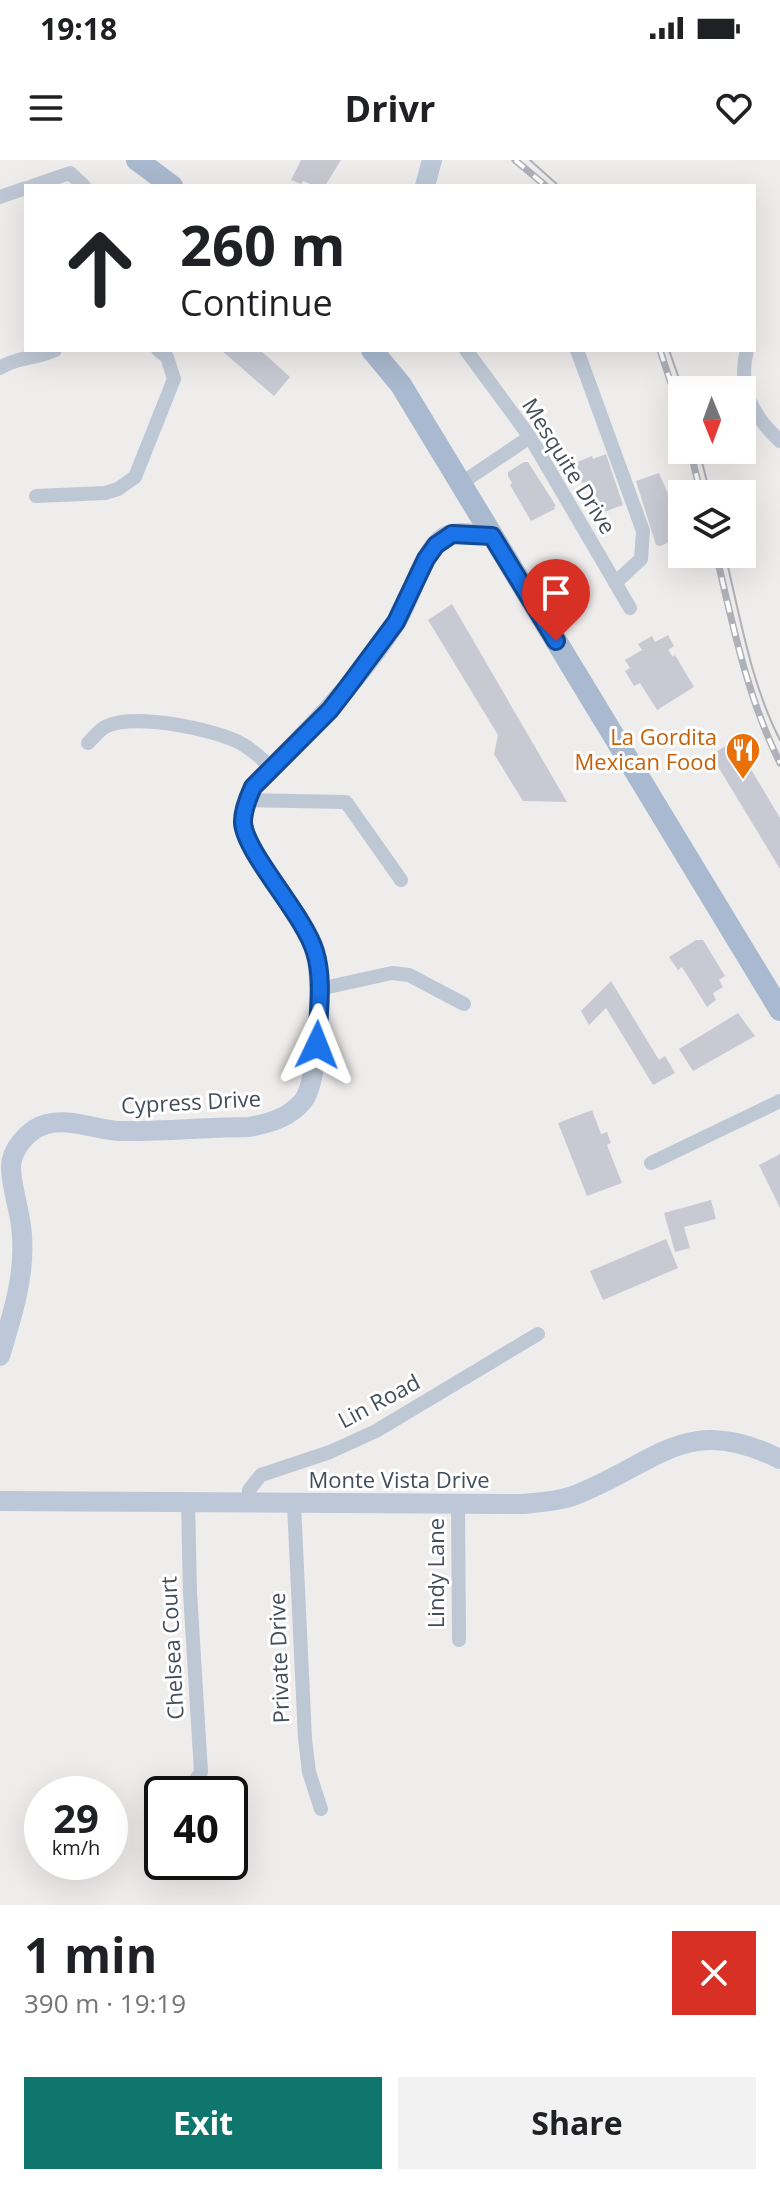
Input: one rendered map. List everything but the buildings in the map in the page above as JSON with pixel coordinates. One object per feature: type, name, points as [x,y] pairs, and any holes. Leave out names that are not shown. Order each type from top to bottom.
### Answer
[{"type":"main road","points":[[137,160],[169,184]]},
{"type":"main road","points":[[374,352],[401,385],[780,1010]]},
{"type":"street","points":[[426,184],[432,160]]},
{"type":"street","points":[[38,184],[70,173],[82,184]]},
{"type":"street","points":[[0,197],[24,189]]},
{"type":"street","points":[[0,368],[9,362],[51,352]]},
{"type":"street","points":[[36,496],[105,493],[118,489],[135,477],[174,379],[167,357],[161,352]]},
{"type":"street","name":"Mesquite Drive","points":[[467,352],[530,437],[630,608]]},
{"type":"street","points":[[578,352],[643,531],[641,559],[615,583]]},
{"type":"street","points":[[746,352],[743,366],[744,386],[753,412],[780,441]]},
{"type":"street","points":[[460,484],[530,437]]},
{"type":"street","points":[[401,880],[346,802],[247,800],[253,787],[330,710],[401,614],[426,559],[445,536],[459,533],[492,536]]},
{"type":"street","points":[[88,743],[106,726],[139,721],[188,727],[222,735],[244,745],[272,768]]},
{"type":"street","name":"Cypress Drive","points":[[0,1356],[23,1265],[22,1233],[11,1165],[20,1143],[45,1124],[71,1122],[119,1131],[249,1127],[269,1123],[290,1113],[305,1099],[314,1075],[319,989],[316,953],[306,928],[250,844],[243,824],[247,800]]},
{"type":"street","points":[[319,989],[392,973],[409,975],[464,1004]]},
{"type":"street","points":[[651,1163],[780,1101]]},
{"type":"street","name":"Lin Road","points":[[248,1502],[249,1490],[261,1475],[330,1452],[376,1431],[538,1334]]},
{"type":"street","name":"Monte Vista Drive","points":[[0,1501],[458,1506],[556,1501],[576,1495],[680,1444],[706,1440],[744,1443],[780,1459]]},
{"type":"street","name":"Chelsea Court","points":[[188,1502],[201,1772],[198,1776]]},
{"type":"street","name":"Private Drive","points":[[294,1504],[305,1739],[309,1772],[321,1809]]},
{"type":"street","name":"Lindy Lane","points":[[458,1506],[459,1640]]},
{"type":"tram line","points":[[530,160],[557,184]]},
{"type":"tram line","points":[[670,352],[678,376]]},
{"type":"tram line","points":[[702,464],[706,480]]},
{"type":"tram line","points":[[728,568],[754,673],[780,740]]},
{"type":"railway","points":[[515,160],[544,184]]},
{"type":"railway","points":[[661,352],[669,376]]},
{"type":"railway","points":[[694,464],[698,480]]},
{"type":"railway","points":[[719,568],[750,687],[780,763]]},
{"type":"place","name":"La Gordita Mexican Food","points":[[743,781]]},
{"type":"route","points":[[317,1045],[319,973],[316,953],[306,928],[250,844],[243,824],[247,800],[253,787],[330,710],[347,688],[396,622],[426,559],[445,536],[459,533],[492,536],[556,641]]}]
